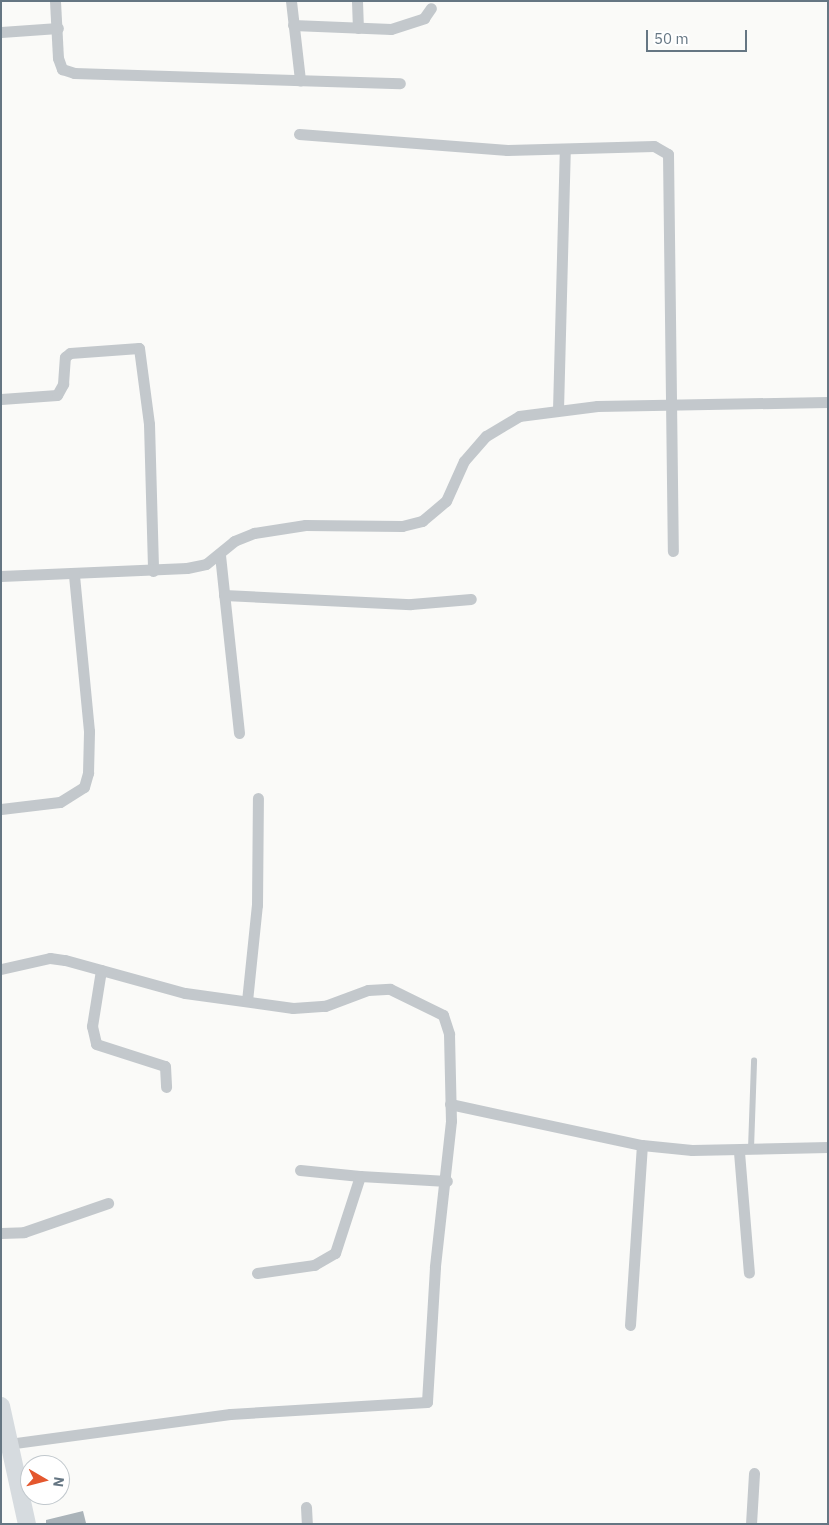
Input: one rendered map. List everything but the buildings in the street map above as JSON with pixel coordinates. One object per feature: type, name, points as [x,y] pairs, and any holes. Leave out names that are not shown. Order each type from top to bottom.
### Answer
[{"type":"highway","points":[[1,1406],[26,1524]]},
{"type":"street","points":[[56,1],[58,58],[62,69],[74,73],[400,83]]},
{"type":"street","points":[[291,1],[292,25],[300,80]]},
{"type":"street","points":[[357,1],[358,28]]},
{"type":"street","points":[[292,25],[358,28],[403,27],[424,18],[431,8]]},
{"type":"street","points":[[1,32],[58,28]]},
{"type":"street","points":[[299,134],[565,151],[654,146],[668,154],[673,408],[673,551]]},
{"type":"street","points":[[558,410],[565,151]]},
{"type":"street","points":[[1,399],[57,395],[63,384],[65,357],[70,353],[139,348],[149,424],[153,571]]},
{"type":"street","points":[[1,576],[153,571],[197,566],[220,554],[234,541],[254,533],[305,525],[402,526],[422,521],[446,501],[464,461],[486,436],[519,416],[558,410],[828,402]]},
{"type":"street","points":[[220,554],[239,733]]},
{"type":"street","points":[[1,809],[60,802],[84,786],[88,773],[89,731],[74,574]]},
{"type":"street","points":[[224,595],[402,604],[471,599]]},
{"type":"street","points":[[247,1001],[257,905],[258,798]]},
{"type":"street","points":[[1,969],[50,958],[185,993],[309,1009],[368,990],[390,989],[432,1007],[443,1015],[449,1034],[450,1104],[447,1181],[435,1267],[431,1392],[423,1405],[297,1408],[136,1424],[9,1444]]},
{"type":"street","points":[[102,970],[92,1026],[96,1044],[165,1066],[166,1087]]},
{"type":"street","points":[[450,1104],[642,1145],[738,1152],[828,1148]]},
{"type":"street","points":[[630,1325],[642,1145]]},
{"type":"street","points":[[738,1152],[749,1273]]},
{"type":"street","points":[[300,1170],[360,1176],[447,1181]]},
{"type":"street","points":[[257,1272],[314,1265],[335,1252],[360,1176]]},
{"type":"street","points":[[1,1233],[24,1232],[108,1203]]},
{"type":"street","points":[[751,1524],[754,1473]]},
{"type":"street","points":[[306,1507],[307,1524]]},
{"type":"lane","points":[[751,1151],[754,1061]]}]
